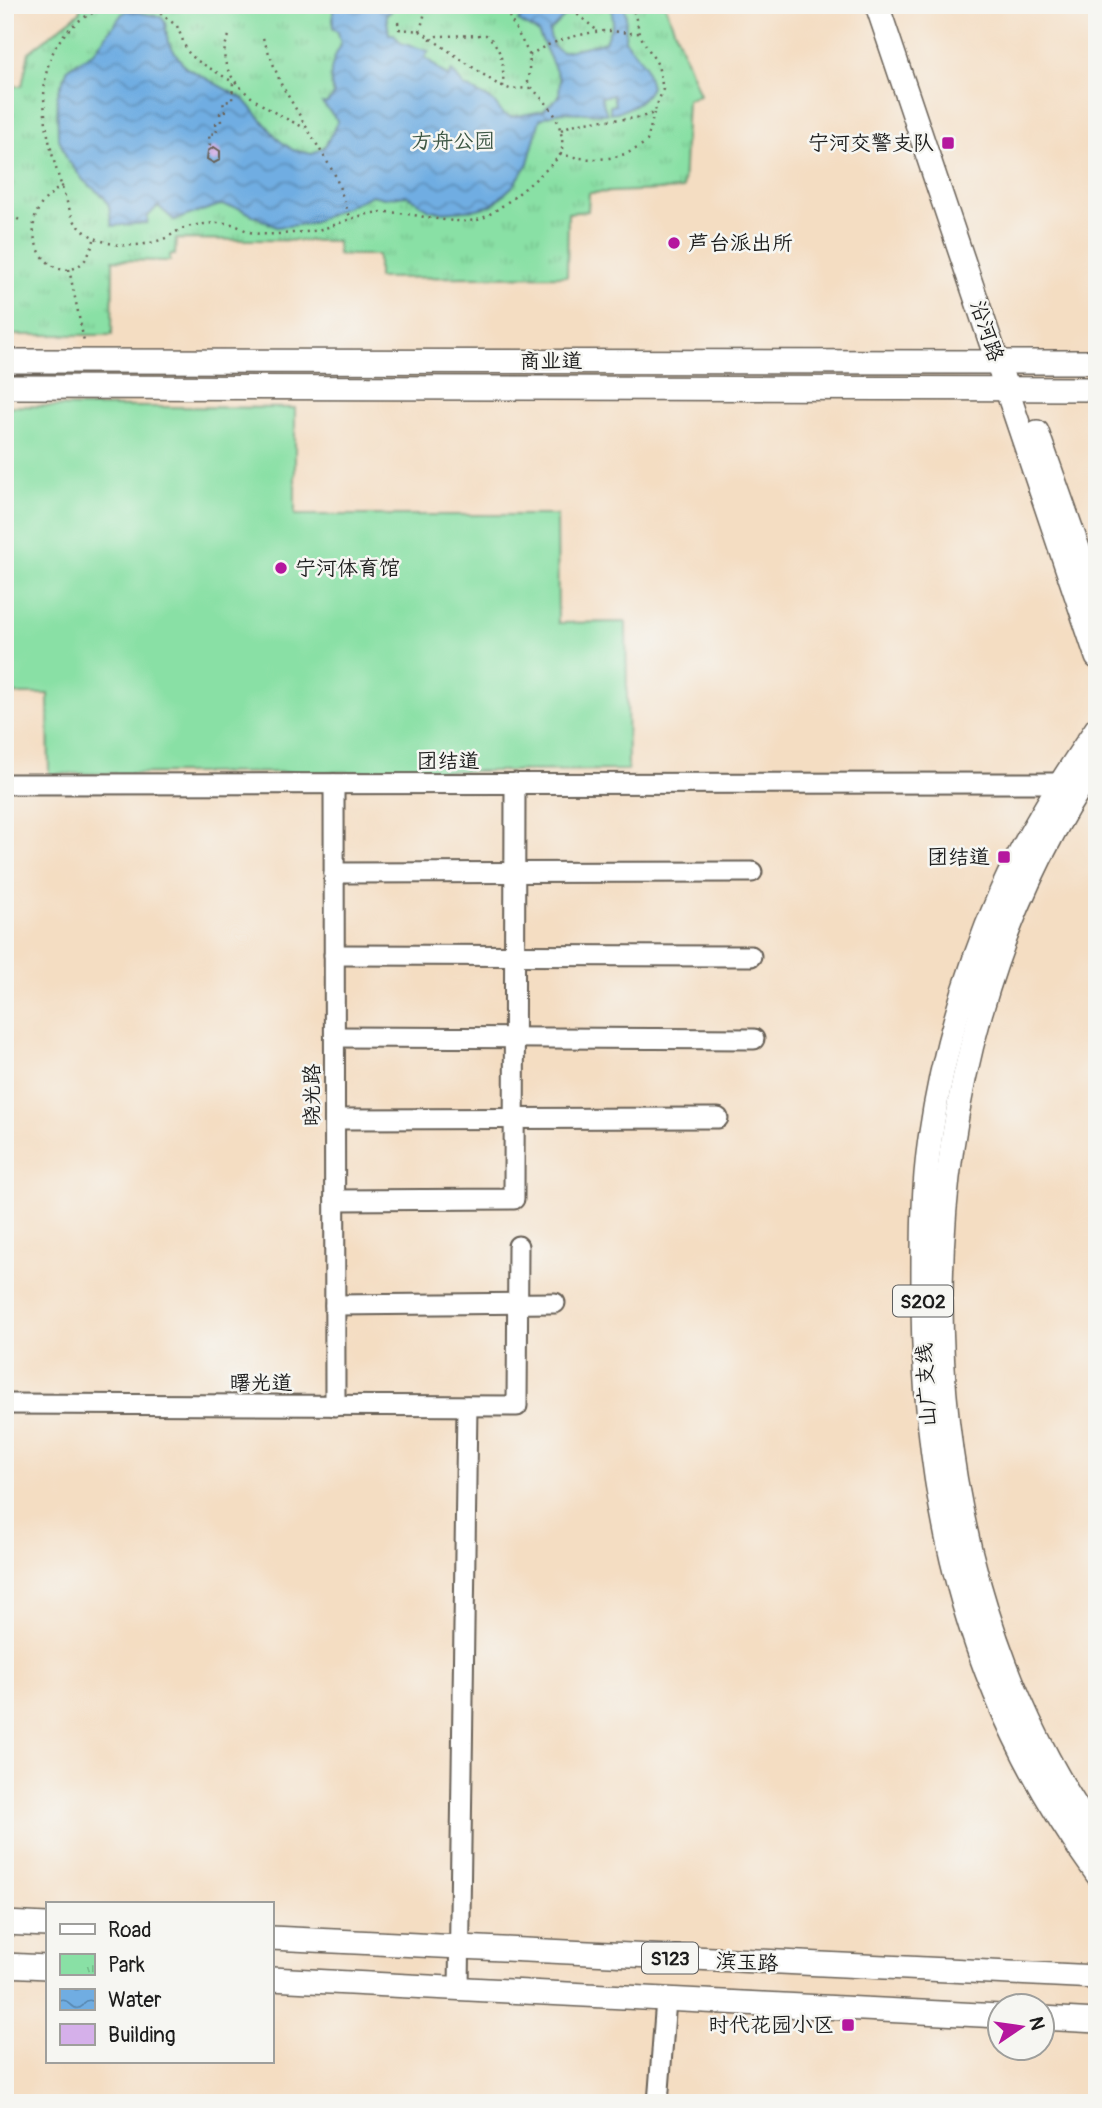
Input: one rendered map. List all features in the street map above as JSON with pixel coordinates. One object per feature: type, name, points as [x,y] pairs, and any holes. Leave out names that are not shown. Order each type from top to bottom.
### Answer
[{"type":"main road","name":"沿河路","points":[[877,5],[1005,361]]},
{"type":"main road","name":"沿河路","points":[[892,5],[1097,657]]},
{"type":"main road","name":"商业道","points":[[5,361],[1097,362]]},
{"type":"main road","name":"商业道","points":[[5,387],[1097,389]]},
{"type":"main road","name":"沿河路","points":[[1014,389],[1097,602]]},
{"type":"main road","name":"山广支线","points":[[1097,728],[1059,783],[1028,835],[1000,894],[956,1020],[943,1075],[930,1140],[924,1217],[927,1424],[952,1564],[974,1636],[1020,1750],[1065,1830],[1097,1874]]},
{"type":"main road","name":"山广支线","points":[[1097,762],[1090,783],[1042,857],[1019,909],[982,1009],[968,1057],[953,1135],[946,1213],[944,1354],[945,1412],[957,1499],[970,1558],[993,1636],[1040,1744],[1097,1838]]},
{"type":"main road","points":[[5,1923],[46,1925]]},
{"type":"main road","name":"滨玉路","points":[[273,1938],[1097,1978]]},
{"type":"main road","points":[[5,1965],[46,1967]]},
{"type":"main road","points":[[1069,1976],[1097,1969]]},
{"type":"main road","name":"滨玉路","points":[[273,1979],[986,2015]]},
{"type":"main road","points":[[1056,2019],[1097,2021]]},
{"type":"street","points":[[335,1200],[514,1199],[515,783]]},
{"type":"street","name":"团结道","points":[[5,784],[1090,783]]},
{"type":"street","name":"晓光路","points":[[334,784],[335,1406]]},
{"type":"street","points":[[334,873],[752,872]]},
{"type":"street","points":[[334,955],[751,956]]},
{"type":"street","points":[[335,1037],[754,1040]]},
{"type":"street","points":[[335,1119],[718,1118]]},
{"type":"street","points":[[518,1246],[518,1303]]},
{"type":"street","name":"曙光道","points":[[5,1404],[517,1406],[518,1303]]},
{"type":"street","points":[[335,1304],[555,1303]]},
{"type":"street","points":[[459,1989],[467,1406]]},
{"type":"street","points":[[658,2103],[666,2000]]},
{"type":"path","points":[[112,5],[94,13],[69,31],[51,57],[46,72],[42,112],[73,219],[80,230],[94,240],[109,243],[145,243],[204,223],[237,224],[252,233],[309,232],[336,226],[350,218],[382,212],[405,212],[445,220],[478,220],[498,210],[560,154],[561,130],[547,102],[531,88],[527,74],[530,56],[503,5]]},
{"type":"path","points":[[149,5],[177,26],[187,51],[196,60],[233,82],[254,100],[305,128]]},
{"type":"path","points":[[420,31],[426,5]]},
{"type":"path","points":[[560,154],[596,159],[623,156],[647,141],[663,89],[657,65],[640,33],[632,5]]},
{"type":"path","points":[[572,10],[599,32]]},
{"type":"path","points":[[398,22],[399,29],[420,31],[503,87],[531,88]]},
{"type":"path","points":[[530,56],[541,47],[554,42],[599,32],[640,33]]},
{"type":"path","points":[[430,40],[437,36],[486,35],[496,46],[504,64],[503,87]]},
{"type":"path","points":[[210,148],[209,134],[217,132],[220,113],[225,112],[223,102],[232,101],[230,88],[233,82],[225,49],[229,36]]},
{"type":"path","points":[[263,38],[281,84],[334,175],[350,218]]},
{"type":"path","points":[[561,130],[579,122],[641,118],[654,113]]},
{"type":"path","points":[[34,205],[51,191],[63,186]]},
{"type":"path","points":[[5,212],[23,222],[26,215]]},
{"type":"path","points":[[33,254],[49,265],[69,269],[85,260],[94,240]]},
{"type":"path","points":[[69,269],[77,297],[86,361]]},
{"type":"green space","name":"方舟公园","points":[[80,5],[665,5],[700,95],[687,100],[683,189],[589,193],[588,211],[568,213],[567,276],[378,278],[378,255],[338,255],[337,241],[176,239],[175,255],[170,255],[170,261],[113,260],[112,335],[5,335],[5,86],[22,86],[29,52],[80,12]]},
{"type":"green space","name":"宁河体育馆","points":[[5,406],[295,408],[295,515],[557,515],[558,623],[626,622],[628,770],[49,774],[48,694],[14,694],[13,684],[5,684]]},
{"type":"water","points":[[333,5],[391,5],[391,12],[386,13],[389,34],[394,34],[401,43],[429,51],[425,57],[448,77],[452,71],[464,86],[493,101],[503,114],[511,117],[543,111],[559,96],[560,80],[538,32],[518,21],[525,12],[525,5],[565,5],[563,9],[568,13],[549,32],[553,46],[562,52],[605,42],[613,22],[611,5],[623,5],[626,14],[625,40],[645,65],[651,87],[639,101],[623,110],[610,113],[610,106],[615,105],[613,95],[601,97],[607,114],[559,112],[540,119],[528,163],[514,185],[492,205],[477,209],[442,212],[430,210],[406,195],[384,198],[372,195],[309,224],[276,227],[239,208],[220,205],[174,220],[158,206],[148,216],[147,223],[112,226],[109,206],[104,197],[84,181],[67,159],[58,136],[57,96],[68,68],[94,52],[122,14],[128,10],[161,17],[165,22],[168,42],[185,67],[244,99],[279,140],[293,150],[312,154],[325,146],[338,121],[322,103],[327,103],[334,95],[331,70],[341,45],[338,32],[333,28]]},
{"type":"building","points":[[214,147],[220,151],[220,160],[214,163],[207,159],[208,151]]},
{"type":"place","name":"宁河交警支队","points":[[948,143]]},
{"type":"place","name":"芦台派出所","points":[[674,243]]},
{"type":"place","name":"宁河体育馆","points":[[281,568]]},
{"type":"place","name":"团结道","points":[[1004,857]]},
{"type":"place","name":"时代花园小区","points":[[848,2025]]}]
